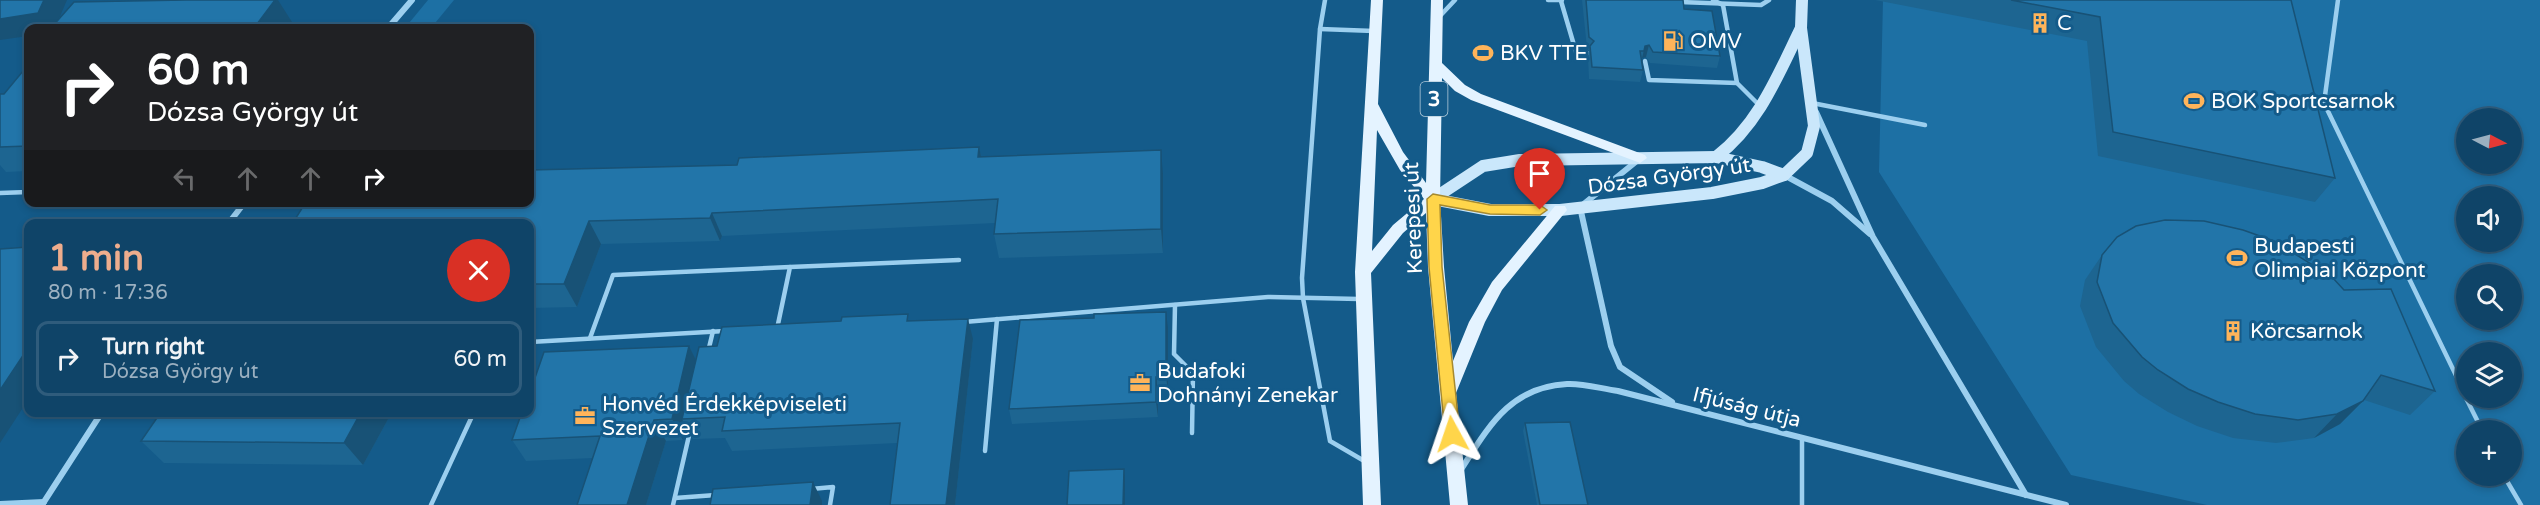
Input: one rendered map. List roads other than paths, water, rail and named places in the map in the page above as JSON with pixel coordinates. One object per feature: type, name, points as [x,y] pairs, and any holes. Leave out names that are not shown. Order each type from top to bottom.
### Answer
[{"type":"main road","name":"Kerepesi út","points":[[1372,505],[1363,274],[1377,0]]},
{"type":"main road","name":"Kerepesi út","points":[[1437,0],[1433,199],[1436,267],[1459,505]]},
{"type":"main road","name":"Dózsa György út","points":[[1433,199],[1490,210],[1560,210],[1730,190],[1784,175],[1801,161],[1810,144],[1814,126],[1801,28],[1802,0]]},
{"type":"main road","name":"Dózsa György út","points":[[1433,199],[1465,176],[1499,162],[1716,157],[1739,138],[1760,106],[1801,28]]},
{"type":"main road","points":[[1435,63],[1460,88],[1476,97],[1640,158]]},
{"type":"main road","points":[[1363,274],[1379,250],[1398,229],[1433,199],[1407,170],[1389,141],[1371,100]]},
{"type":"main road","points":[[1716,157],[1738,160],[1784,175]]},
{"type":"main road","points":[[1448,392],[1477,322],[1497,286],[1560,210]]},
{"type":"street","points":[[391,24],[412,0]]},
{"type":"street","name":"Dózsa György út","points":[[1812,103],[1873,237],[2026,495]]},
{"type":"street","points":[[1640,158],[1580,207],[1611,346],[1620,367],[1677,406]]},
{"type":"street","name":"Dózsa György út","points":[[1784,175],[1832,201],[1873,237]]},
{"type":"street","points":[[232,219],[241,207]]},
{"type":"street","name":"Ifjúság útja","points":[[1456,477],[1495,417],[1524,394],[1567,384],[1618,391],[2066,505]]},
{"type":"street","points":[[0,504],[43,504],[99,417]]},
{"type":"lane","points":[[1325,0],[1320,29],[1310,158],[1303,298],[1330,441],[1369,464]]},
{"type":"lane","points":[[1436,21],[1455,0]]},
{"type":"lane","points":[[1548,0],[1562,0],[1576,52],[1587,53]]},
{"type":"lane","points":[[1713,0],[1723,5]]},
{"type":"lane","points":[[1679,2],[1761,5],[1769,0]]},
{"type":"lane","points":[[2338,0],[2324,103],[2456,376]]},
{"type":"lane","points":[[1723,5],[1737,83],[1760,106]]},
{"type":"lane","points":[[1320,29],[1374,31]]},
{"type":"lane","points":[[1645,61],[1649,80],[1737,83]]},
{"type":"lane","points":[[1812,103],[1925,125]]},
{"type":"lane","points":[[0,193],[24,192]]},
{"type":"lane","points":[[590,338],[613,275],[959,260]]},
{"type":"lane","points":[[777,329],[790,267]]},
{"type":"lane","points":[[953,323],[1268,297],[1363,299]]},
{"type":"lane","points":[[1175,305],[1174,354],[1193,373],[1192,434]]},
{"type":"lane","points":[[986,451],[997,319]]},
{"type":"lane","points":[[766,330],[789,329]]},
{"type":"lane","points":[[706,365],[713,331]]},
{"type":"lane","points":[[534,342],[735,331]]},
{"type":"lane","points":[[431,505],[472,417]]},
{"type":"lane","points":[[673,505],[693,420]]},
{"type":"lane","points":[[1802,438],[1802,505]]},
{"type":"lane","points":[[2510,486],[2521,505]]},
{"type":"lane","points":[[799,489],[832,487],[830,505]]},
{"type":"lane","points":[[675,498],[720,495]]},
{"type":"place","name":"C","points":[[2040,23]]},
{"type":"place","name":"OMV","points":[[1673,41]]},
{"type":"place","name":"BKV TTE","points":[[1483,53]]},
{"type":"place","name":"BOK Sportcsarnok","points":[[2194,101]]},
{"type":"place","name":"Budapesti Olimpiai Központ","points":[[2237,258]]},
{"type":"place","name":"Körcsarnok","points":[[2233,331]]},
{"type":"place","name":"Budafoki Dohnányi Zenekar","points":[[1140,383]]},
{"type":"place","name":"Honvéd Érdekképviseleti Szervezet","points":[[585,416]]}]
